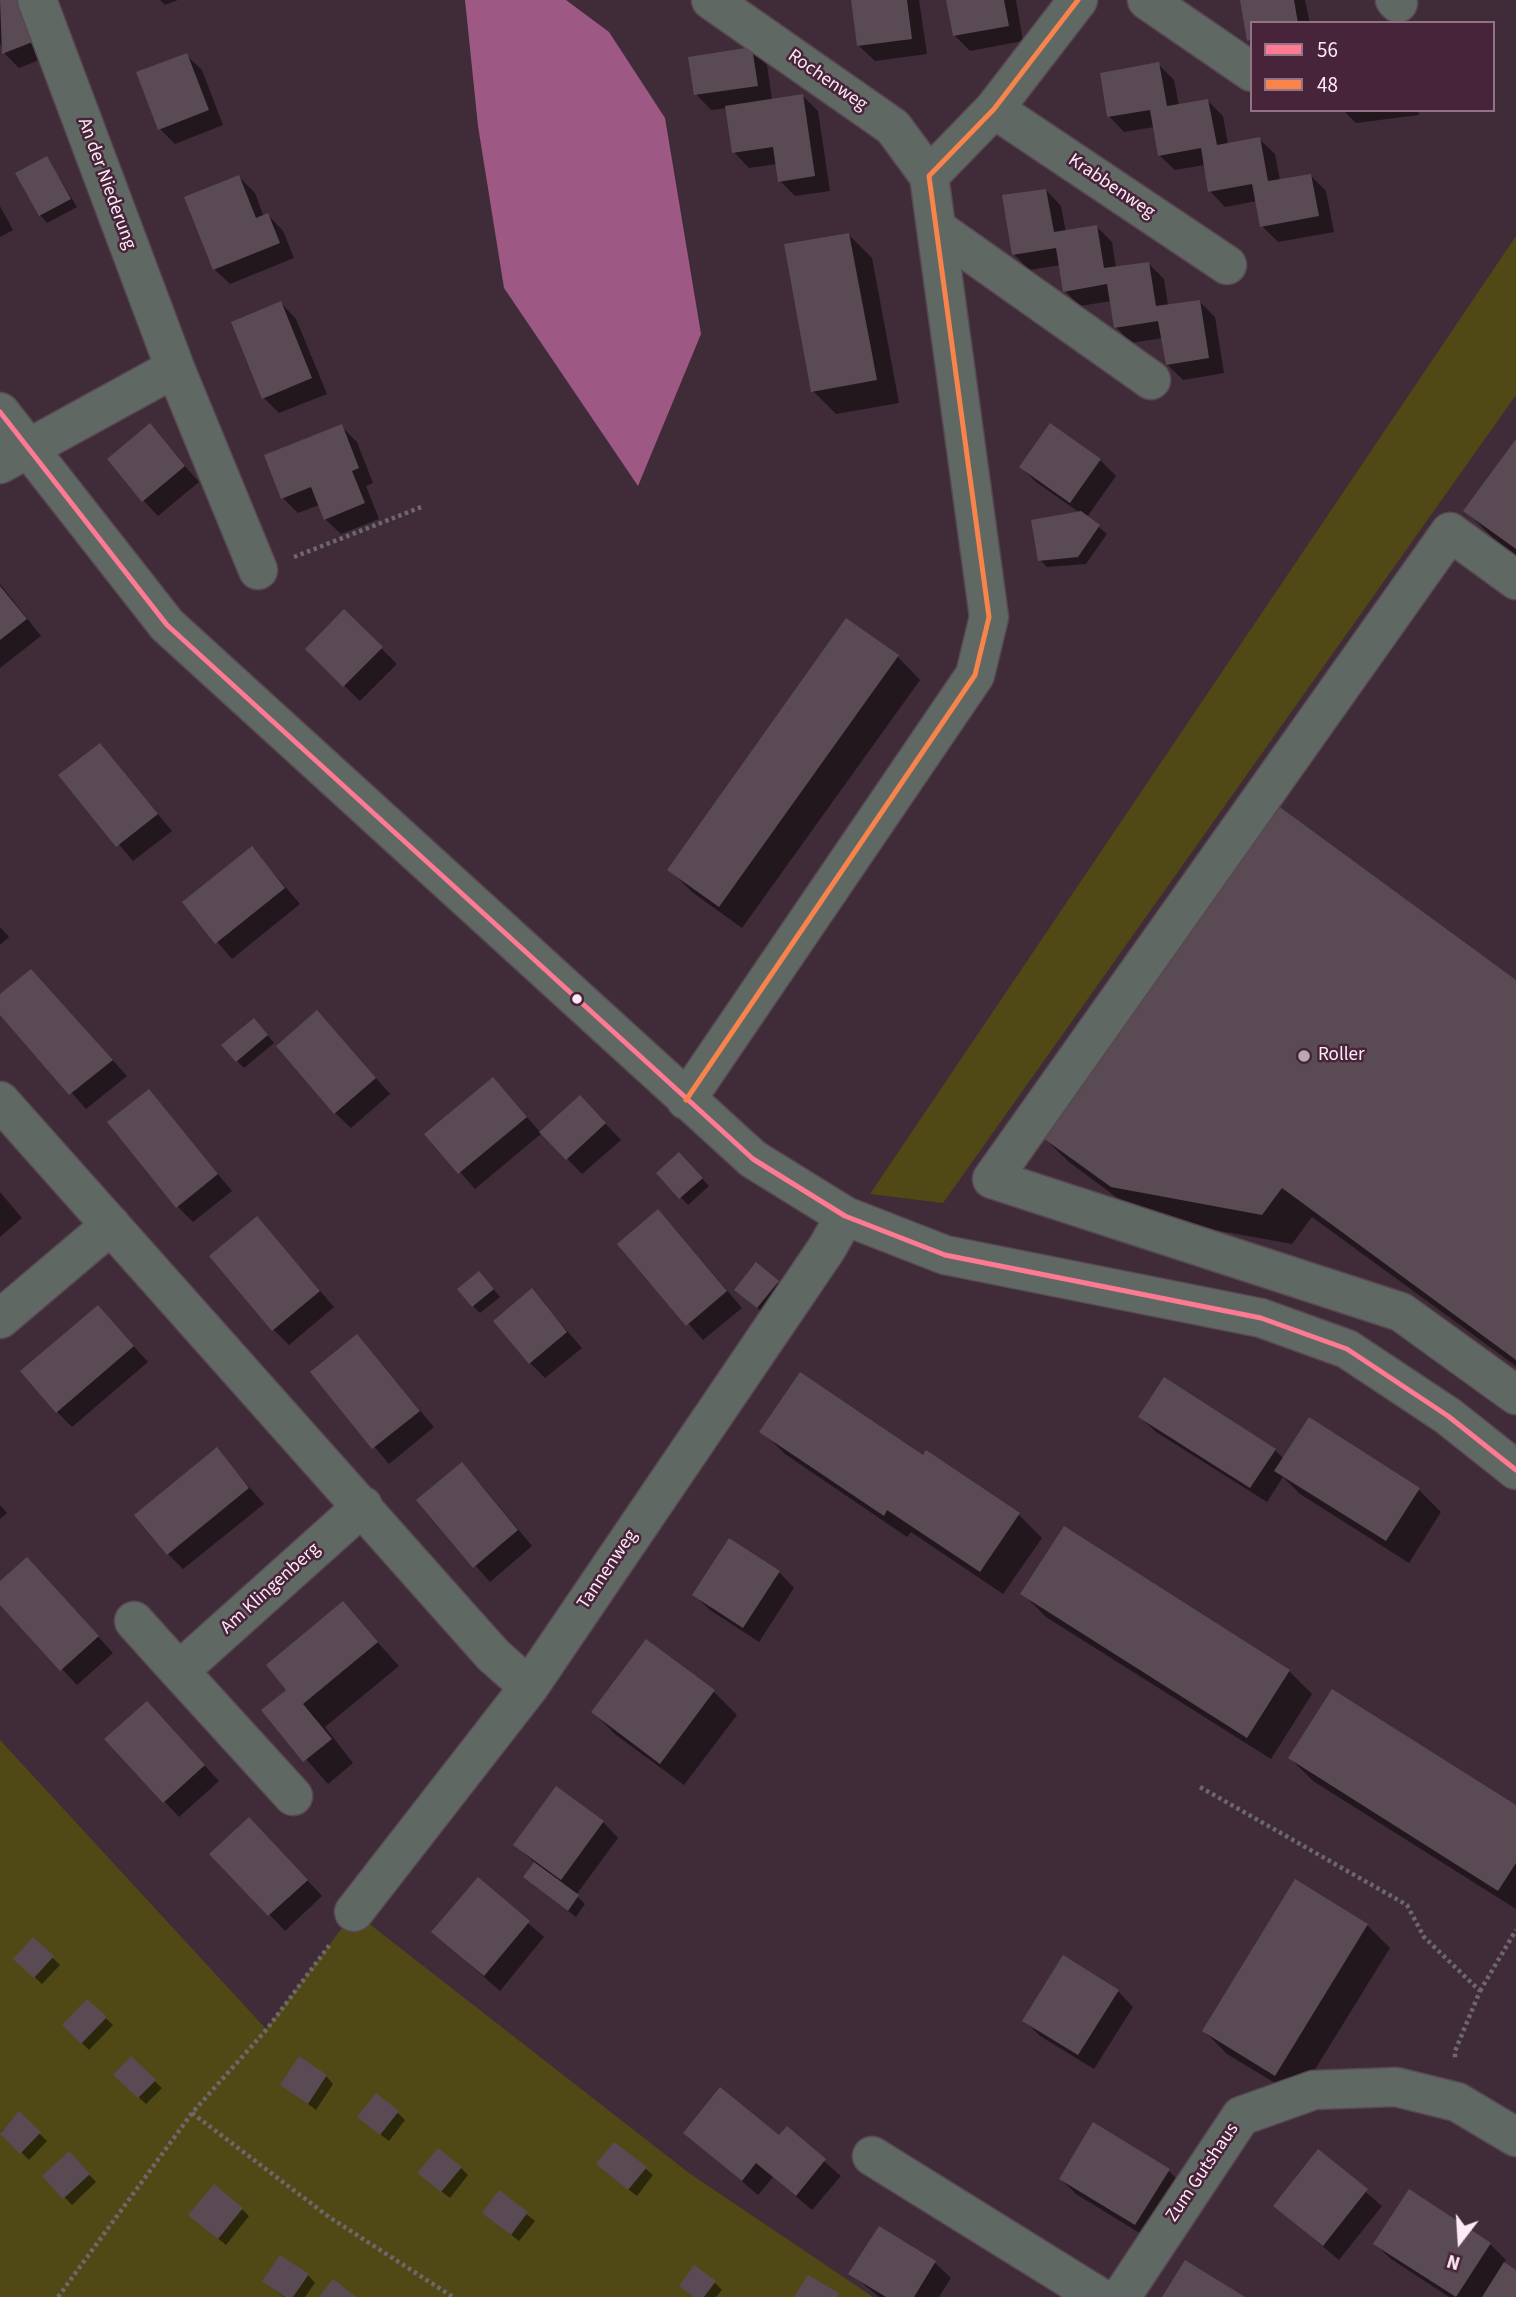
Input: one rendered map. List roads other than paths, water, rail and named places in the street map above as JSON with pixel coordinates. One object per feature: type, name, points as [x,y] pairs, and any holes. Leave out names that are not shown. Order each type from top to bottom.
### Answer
[{"type":"street","name":"An der Niederung","points":[[37,0],[175,368],[258,570]]},
{"type":"street","name":"Rochenweg","points":[[710,0],[893,127],[929,177]]},
{"type":"street","points":[[686,1100],[975,675],[989,617],[929,177],[994,109],[1078,0]]},
{"type":"street","points":[[1147,0],[1250,71]]},
{"type":"street","name":"Krabbenweg","points":[[994,109],[1227,265]]},
{"type":"street","points":[[936,228],[1151,380]]},
{"type":"street","points":[[14,457],[175,368]]},
{"type":"street","points":[[0,412],[14,457],[167,625],[752,1159],[845,1216],[946,1255],[1262,1318],[1348,1349],[1448,1416],[1516,1470]]},
{"type":"street","points":[[1516,580],[1450,532],[992,1179],[1401,1312],[1516,1395]]},
{"type":"street","points":[[0,1101],[493,1655],[529,1687]]},
{"type":"street","name":"Tannenweg","points":[[354,1912],[529,1687],[827,1248],[845,1216]]},
{"type":"street","points":[[0,1319],[111,1225]]},
{"type":"street","name":"Am Klingenberg","points":[[179,1671],[362,1506]]},
{"type":"street","points":[[134,1621],[293,1796]]},
{"type":"street","name":"Zum Gutshaus","points":[[1121,2297],[1241,2116],[1314,2090],[1396,2087],[1457,2102],[1516,2137]]},
{"type":"street","points":[[872,2156],[1099,2297]]},
{"type":"place","name":"Roller","points":[[1304,1056]]}]
